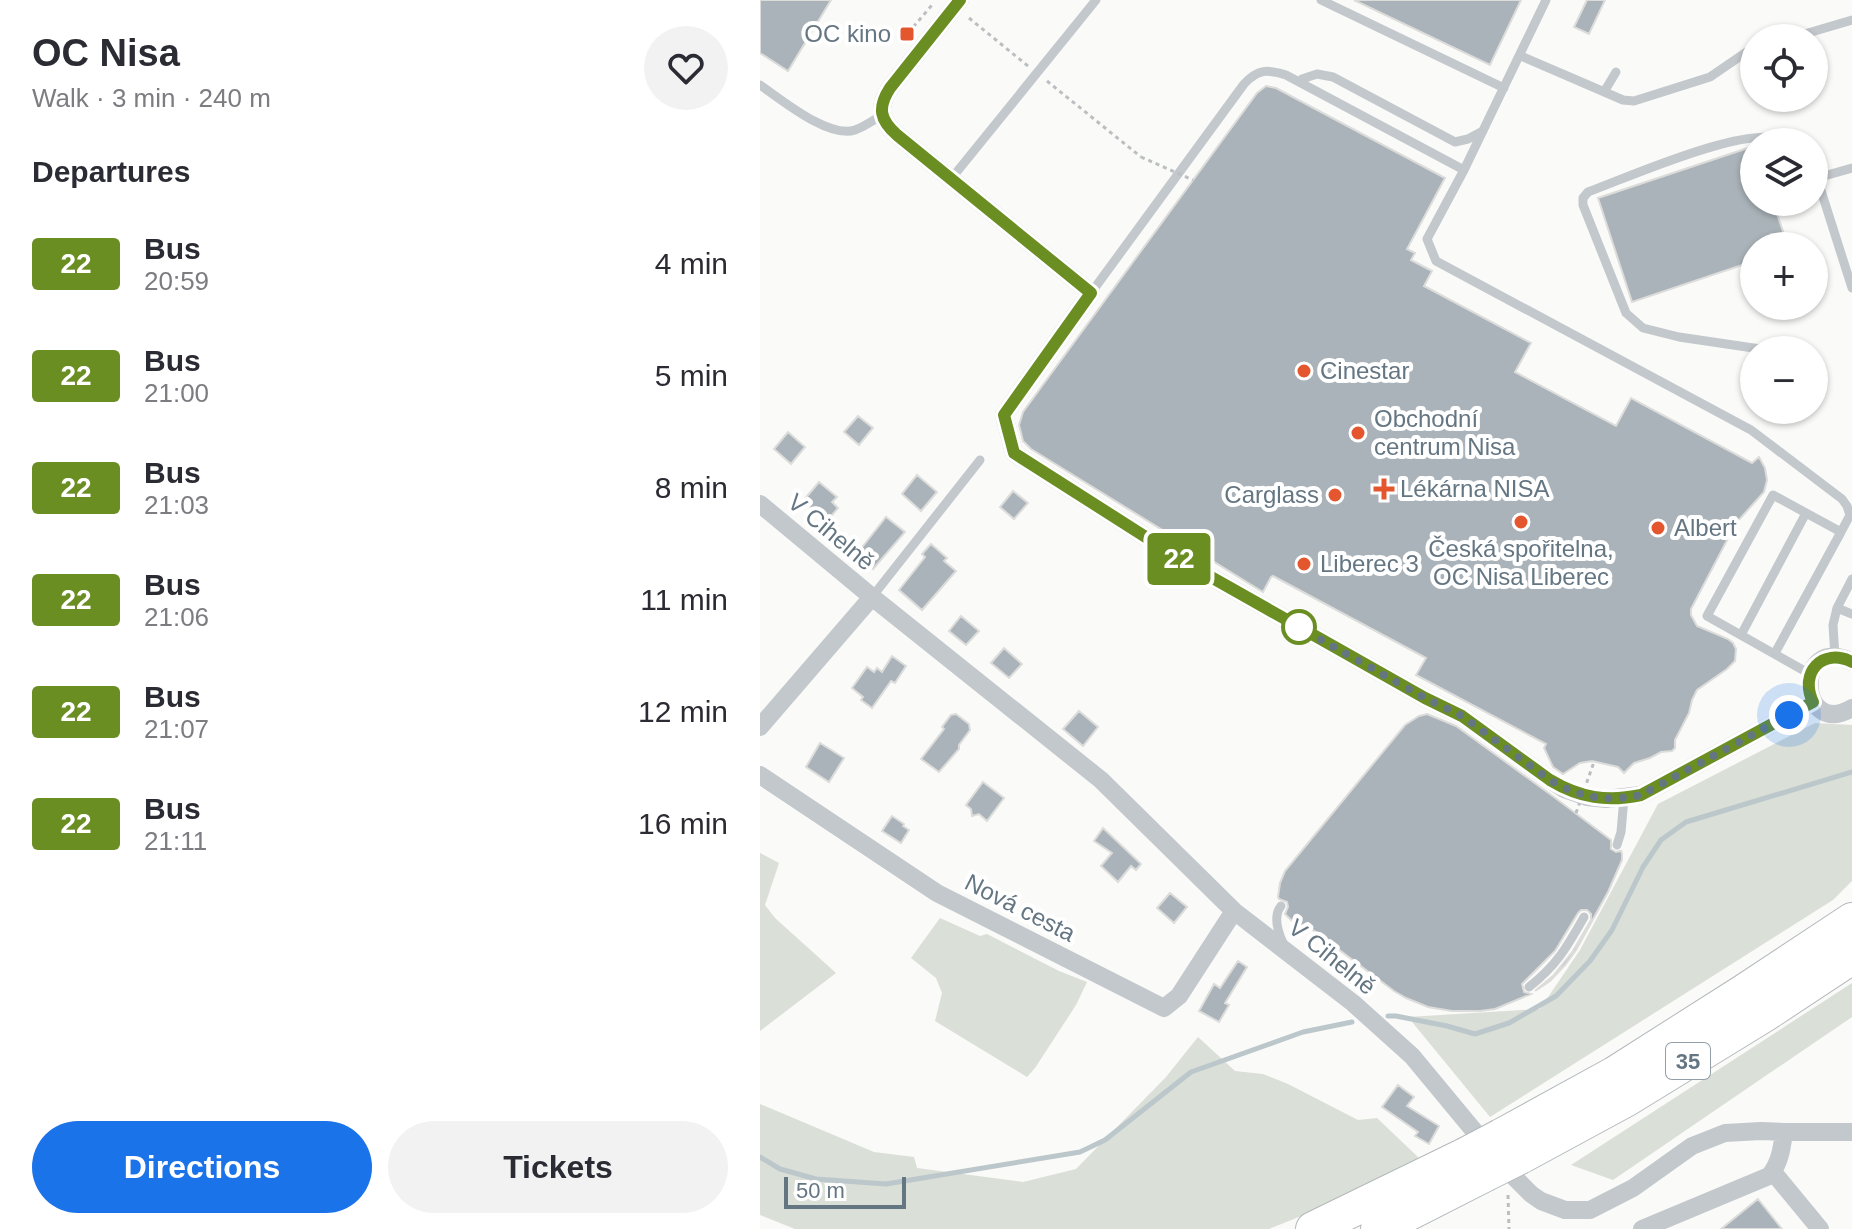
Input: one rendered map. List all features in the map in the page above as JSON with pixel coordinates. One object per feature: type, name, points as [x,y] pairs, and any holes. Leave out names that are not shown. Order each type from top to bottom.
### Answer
[{"type":"highway","name":"35","points":[[1378,1229],[1497,1160],[1614,1074],[1852,920]]},
{"type":"highway","name":"35","points":[[1313,1229],[1497,1160],[1627,1099],[1852,957]]},
{"type":"street","points":[[960,0],[890,88],[884,97],[882,115],[888,126],[1091,293],[1004,415],[1014,453],[1188,564],[1426,706],[1462,716],[1550,780],[1587,797],[1606,799],[1641,795],[1813,702]]},
{"type":"street","name":"V Cihelně","points":[[760,504],[1101,780],[1234,911],[1353,1003],[1412,1056],[1504,1167],[1497,1160]]},
{"type":"street","name":"V Cihelně","points":[[760,727],[872,597]]},
{"type":"street","points":[[1843,660],[1820,662],[1810,674],[1809,693],[1813,702],[1828,712],[1837,713],[1852,708]]},
{"type":"street","name":"Nová cesta","points":[[760,775],[937,893],[1164,1008],[1179,996],[1234,911]]},
{"type":"street","points":[[1642,1229],[1769,1176],[1782,1149],[1784,1132]]},
{"type":"street","name":"V Cihelně","points":[[1497,1160],[1531,1194],[1552,1207],[1590,1210],[1633,1188],[1692,1146],[1725,1133],[1852,1132]]},
{"type":"street","points":[[1773,1172],[1820,1229]]},
{"type":"lane","points":[[951,179],[1096,0]]},
{"type":"lane","points":[[1321,0],[1504,88]]},
{"type":"lane","points":[[1546,0],[1521,56],[1427,239],[1436,261],[1751,430],[1842,499],[1850,515],[1775,653]]},
{"type":"lane","points":[[1828,27],[1852,20]]},
{"type":"lane","points":[[1521,56],[1623,100],[1634,101],[1710,77],[1740,56]]},
{"type":"lane","points":[[1091,293],[1244,84],[1263,71],[1286,75],[1464,170]]},
{"type":"lane","points":[[1604,92],[1616,72]]},
{"type":"lane","points":[[1302,79],[1317,74],[1333,77],[1455,142],[1474,137],[1484,129]]},
{"type":"lane","points":[[760,85],[826,128],[840,132],[854,131],[882,115]]},
{"type":"lane","points":[[1740,138],[1588,192],[1583,198],[1583,205],[1626,313],[1643,328],[1740,346]]},
{"type":"lane","points":[[1828,173],[1852,168]]},
{"type":"lane","points":[[1828,213],[1852,288]]},
{"type":"lane","name":"V Cihelně","points":[[872,597],[980,460]]},
{"type":"lane","points":[[1810,674],[1707,616],[1773,495],[1841,532]]},
{"type":"lane","points":[[1741,635],[1806,513]]},
{"type":"lane","points":[[1843,660],[1833,625],[1837,608],[1852,579]]},
{"type":"lane","points":[[1837,608],[1852,614]]},
{"type":"lane","points":[[1617,845],[1624,798]]},
{"type":"lane","points":[[1281,906],[1276,919],[1282,941],[1292,955]]},
{"type":"lane","points":[[1529,987],[1548,972],[1584,917]]},
{"type":"path","points":[[903,39],[938,0]]},
{"type":"path","points":[[1141,157],[1193,180]]},
{"type":"path","points":[[1576,813],[1594,762]]},
{"type":"path","points":[[1497,1160],[1508,1189],[1509,1229]]},
{"type":"shaded area","points":[[1815,723],[1852,725],[1852,881],[1833,900],[1490,1117],[1408,1017],[1540,1009],[1580,950],[1658,804]]},
{"type":"shaded area","points":[[760,853],[779,863],[765,905],[775,918],[836,973],[760,1031]]},
{"type":"shaded area","points":[[940,918],[980,936],[987,934],[1087,982],[1076,1005],[1027,1077],[935,1021],[942,993],[936,978],[911,958]]},
{"type":"shaded area","points":[[1852,983],[1852,1017],[1613,1180],[1571,1165]]},
{"type":"shaded area","points":[[1198,1037],[1235,1071],[1263,1074],[1358,1120],[1377,1118],[1419,1158],[1309,1213],[1269,1229],[795,1229],[760,1215],[760,1104],[874,1152],[914,1157],[917,1168],[1023,1182],[1076,1169],[1166,1077]]},
{"type":"building","points":[[760,0],[831,0],[788,71],[760,53]]},
{"type":"building","points":[[1354,0],[1521,0],[1490,65]]},
{"type":"building","points":[[1587,0],[1605,0],[1589,34],[1574,27]]},
{"type":"building","name":"Obchodní centrum Nisa","points":[[1266,86],[1276,88],[1445,178],[1407,249],[1415,253],[1411,260],[1432,271],[1424,286],[1531,343],[1515,372],[1616,426],[1631,398],[1752,463],[1759,457],[1767,480],[1764,492],[1736,523],[1691,609],[1697,626],[1733,643],[1735,661],[1697,690],[1672,751],[1634,763],[1624,773],[1618,767],[1592,761],[1580,763],[1563,774],[1553,767],[1544,748],[1546,744],[1416,675],[1426,658],[1273,576],[1263,592],[1031,449],[1023,441],[1019,425],[1023,412],[1257,93]]},
{"type":"building","points":[[1740,151],[1740,216],[1778,216],[1783,232],[1740,232],[1740,266],[1632,302],[1598,198]]},
{"type":"building","points":[[858,416],[873,428],[859,445],[844,432]]},
{"type":"building","points":[[788,432],[805,447],[791,464],[774,449]]},
{"type":"building","points":[[917,475],[937,492],[921,511],[902,494]]},
{"type":"building","points":[[819,482],[837,497],[832,502],[838,508],[827,521],[803,501]]},
{"type":"building","points":[[1013,491],[1028,503],[1014,519],[1000,507]]},
{"type":"building","points":[[886,517],[905,532],[873,569],[856,555]]},
{"type":"building","points":[[931,544],[956,571],[922,610],[899,590],[925,557],[922,554]]},
{"type":"building","points":[[961,616],[979,631],[966,645],[949,631]]},
{"type":"building","points":[[1004,648],[1022,664],[1009,678],[991,663]]},
{"type":"building","points":[[892,656],[906,666],[872,708],[852,688],[867,667],[874,672],[877,668],[882,672]]},
{"type":"building","points":[[1079,711],[1098,727],[1083,746],[1063,729]]},
{"type":"building","points":[[956,714],[969,724],[970,730],[959,749],[939,772],[921,759],[951,715]]},
{"type":"building","points":[[1427,714],[1456,726],[1611,840],[1611,849],[1622,854],[1608,892],[1565,965],[1550,981],[1535,991],[1553,976],[1573,951],[1591,920],[1587,910],[1578,913],[1555,951],[1522,984],[1524,992],[1531,994],[1495,1009],[1452,1011],[1428,1007],[1406,998],[1310,928],[1306,933],[1285,914],[1287,902],[1278,897],[1285,871],[1405,725]]},
{"type":"building","points":[[820,743],[844,758],[829,782],[806,767]]},
{"type":"building","points":[[983,782],[1004,798],[987,821],[979,814],[972,816],[971,809],[966,805]]},
{"type":"building","points":[[892,816],[909,830],[901,843],[882,831]]},
{"type":"building","points":[[1103,828],[1141,864],[1136,870],[1131,866],[1118,882],[1101,866],[1112,853],[1094,841]]},
{"type":"building","points":[[1170,893],[1187,907],[1174,923],[1157,908]]},
{"type":"building","points":[[1238,961],[1247,967],[1225,1003],[1229,1005],[1219,1022],[1199,1011],[1214,984],[1220,988]]},
{"type":"building","points":[[1398,1085],[1414,1097],[1407,1106],[1439,1126],[1429,1144],[1415,1136],[1418,1132],[1382,1107]]},
{"type":"building","points":[[1758,1199],[1782,1229],[1721,1229]]},
{"type":"waterway","points":[[1388,1016],[1475,1034],[1509,1023],[1556,996],[1590,961],[1612,930],[1643,867],[1661,840],[1686,822],[1852,772]]},
{"type":"waterway","points":[[760,1157],[780,1169],[816,1179],[886,1184],[1080,1152],[1105,1140],[1191,1072],[1303,1032],[1352,1022]]},
{"type":"bus line","name":"22","points":[[960,0],[890,88],[884,97],[882,115],[897,135],[1091,293],[1004,415],[1014,453],[1188,564],[1462,716],[1550,780],[1587,797],[1606,799],[1641,795],[1813,702],[1808,684],[1810,674],[1820,662],[1835,657],[1852,662]]},
{"type":"place","name":"OC kino","points":[[907,34]]},
{"type":"place","name":"Cinestar","points":[[1304,371]]},
{"type":"place","name":"Obchodní centrum Nisa","points":[[1358,433]]},
{"type":"place","name":"Lékárna NISA","points":[[1384,489]]},
{"type":"place","name":"Carglass","points":[[1335,495]]},
{"type":"place","name":"Česká spořitelna, OC Nisa Liberec","points":[[1521,522]]},
{"type":"place","name":"Albert","points":[[1658,528]]},
{"type":"place","name":"Liberec 3","points":[[1304,564]]},
{"type":"route","points":[[1299,627],[1291,623],[1462,716],[1550,780],[1587,797],[1606,799],[1641,795],[1789,715]]}]
